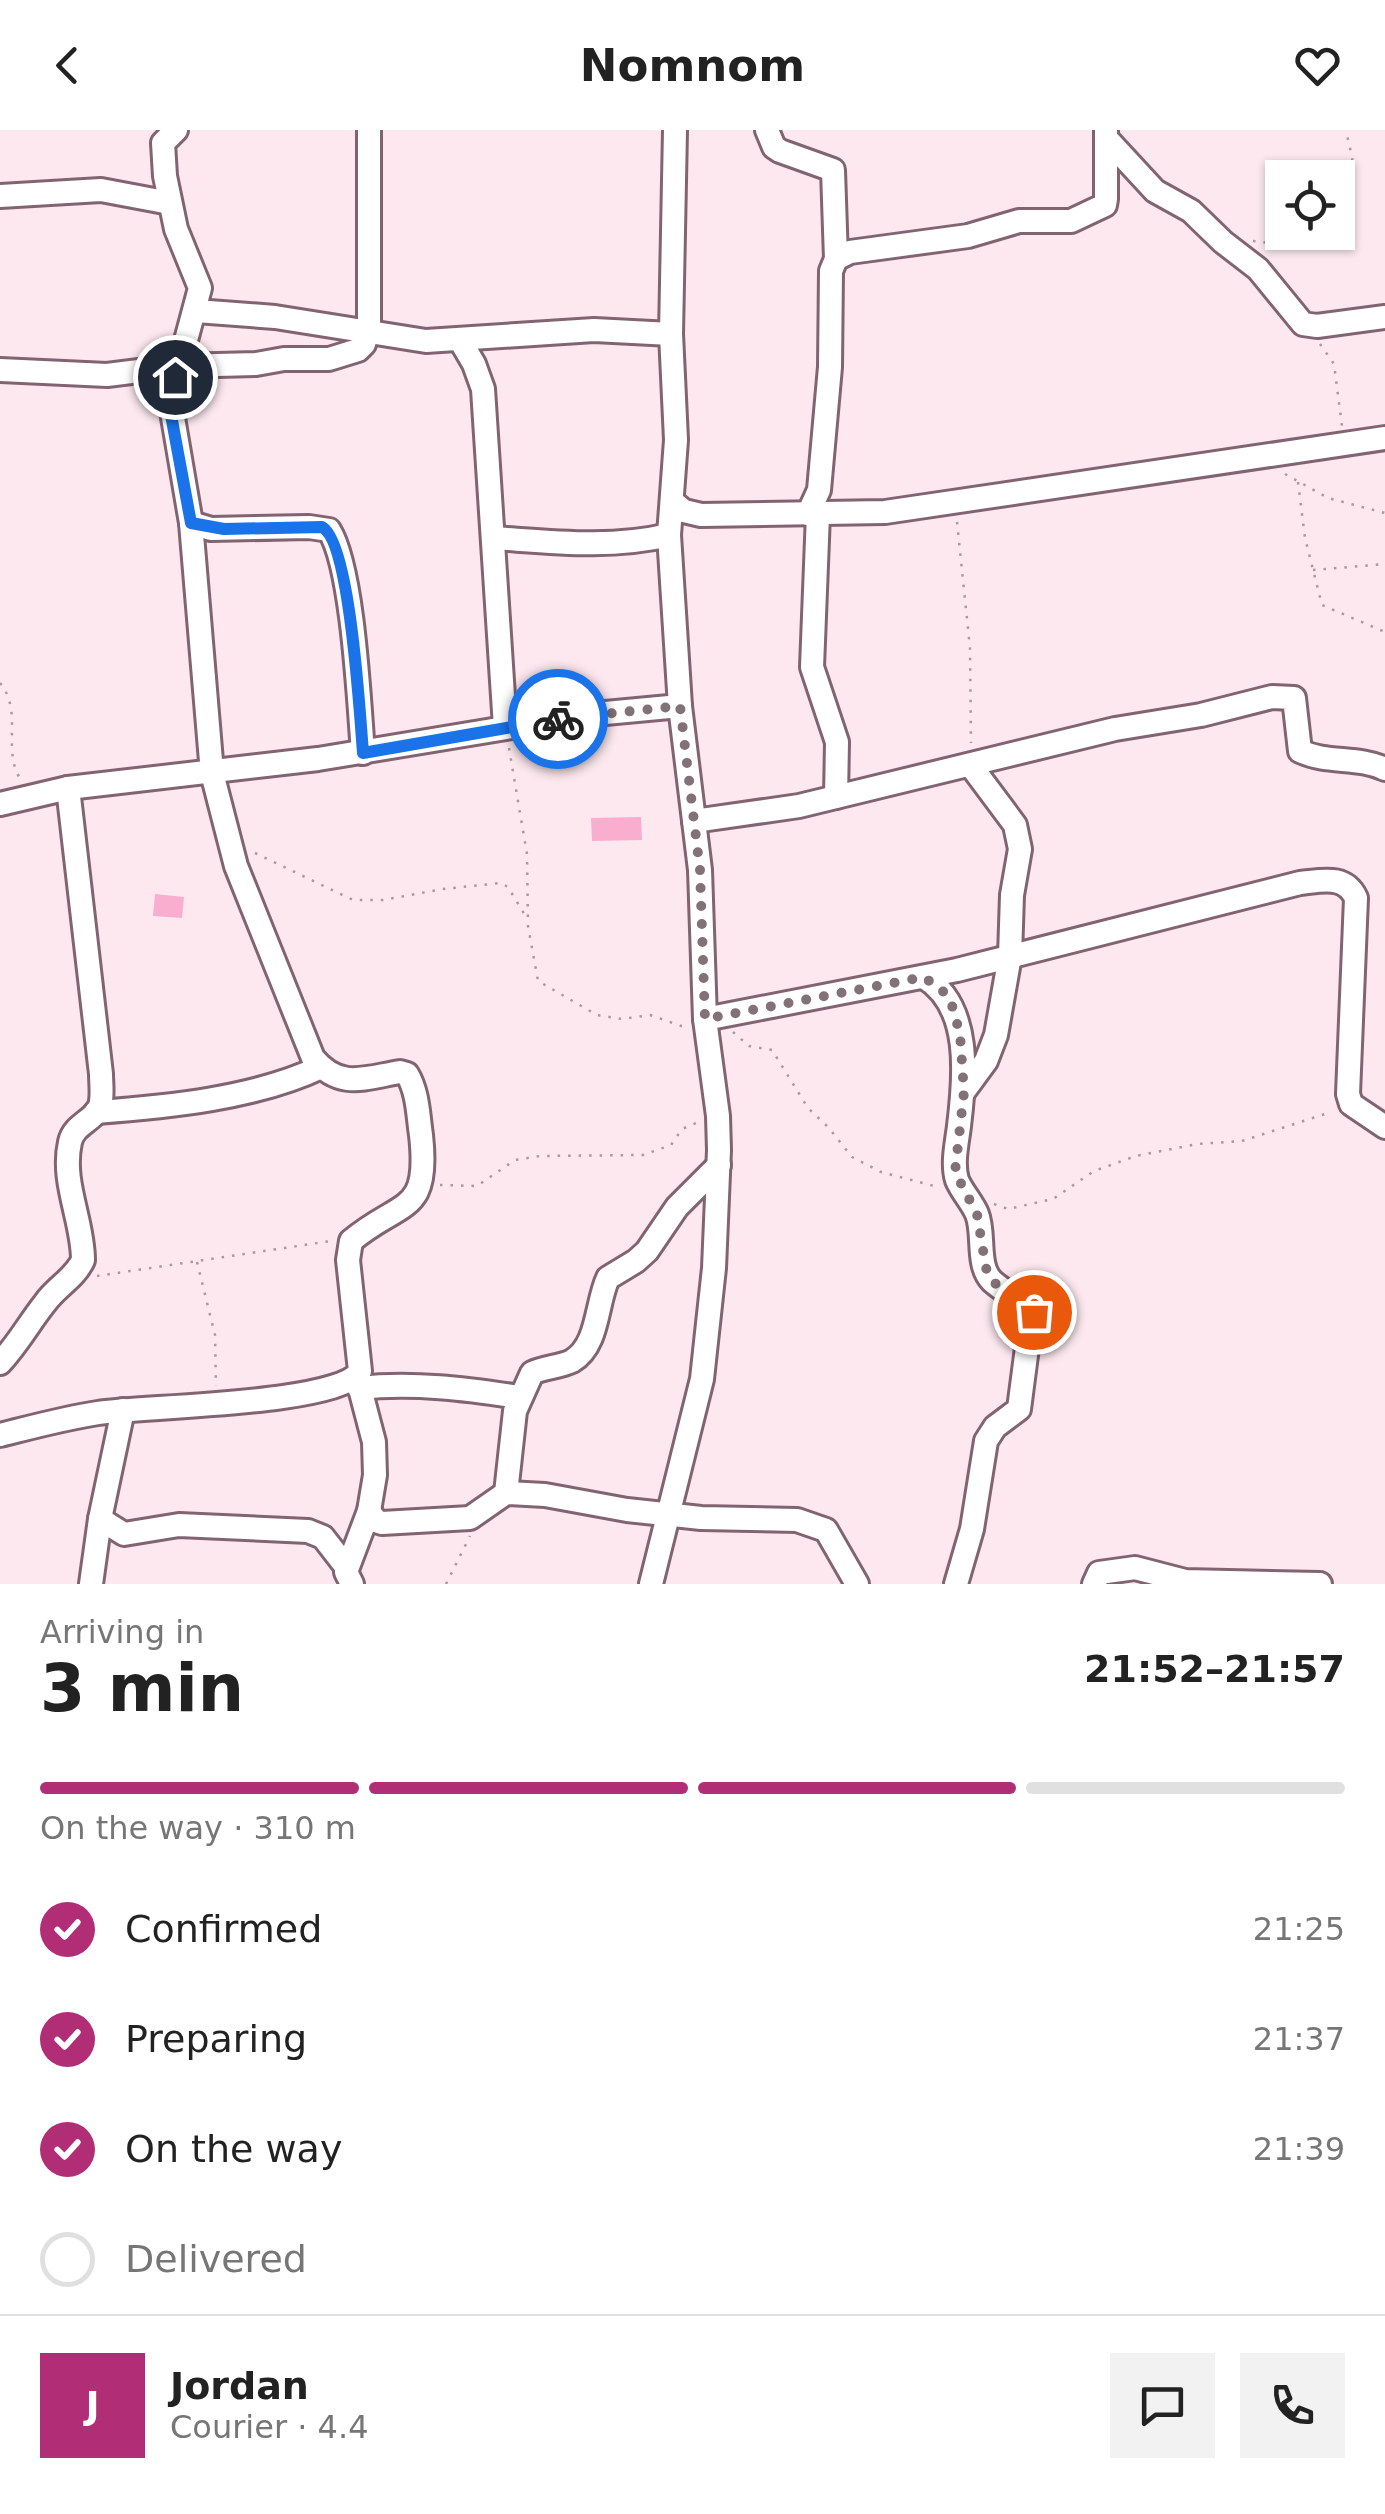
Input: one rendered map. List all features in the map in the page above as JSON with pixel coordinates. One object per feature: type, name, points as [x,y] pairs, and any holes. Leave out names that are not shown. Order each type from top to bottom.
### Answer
[{"type":"street","points":[[176,130],[164,143],[162,154],[170,203],[180,240],[198,281],[200,298],[172,388],[171,415],[191,523],[212,773],[230,846],[308,1047],[321,1068],[347,1080],[407,1074],[418,1108],[424,1174],[418,1189],[388,1218],[354,1238],[348,1260],[358,1383],[376,1457],[370,1511],[349,1576]]},
{"type":"street","points":[[1,368],[107,375],[179,366],[340,358],[364,344],[368,334],[371,256],[369,130]]},
{"type":"street","points":[[651,1584],[702,1380],[714,1268],[718,1165],[700,870],[680,706],[669,535],[676,440],[671,334],[674,130]]},
{"type":"street","points":[[767,130],[780,151],[833,170],[836,259],[830,272],[830,367],[820,490],[813,514],[812,667],[836,742],[836,797]]},
{"type":"street","points":[[836,259],[850,252],[968,236],[1019,221],[1059,222],[1092,213],[1105,205],[1106,134]]},
{"type":"street","points":[[1106,134],[1154,191],[1191,211],[1222,242],[1258,269],[1284,296],[1300,322],[1317,326],[1385,317]]},
{"type":"street","points":[[0,196],[101,190],[170,203]]},
{"type":"street","points":[[196,312],[275,317],[426,341],[594,330],[671,334]]},
{"type":"street","points":[[460,340],[482,389],[505,727]]},
{"type":"street","points":[[673,502],[692,515],[885,512],[1385,438]]},
{"type":"street","points":[[191,523],[211,529],[309,526],[329,530],[344,580],[363,753]]},
{"type":"street","points":[[493,538],[572,545],[623,544],[669,535]]},
{"type":"street","points":[[694,821],[749,815],[836,797],[1115,729],[1200,715],[1272,697],[1292,696],[1300,751],[1314,757],[1370,762],[1385,768]]},
{"type":"street","points":[[0,804],[68,788],[363,753],[584,715],[680,706]]},
{"type":"street","points":[[964,1092],[992,1048],[1010,956],[1012,894],[1020,837],[1006,811],[971,766]]},
{"type":"street","points":[[0,1363],[48,1298],[83,1260],[70,1190],[71,1136],[96,1112],[101,1098],[68,788]]},
{"type":"street","points":[[711,1024],[924,977],[1300,883],[1336,880],[1348,885],[1356,898],[1348,1082],[1352,1104],[1385,1128]]},
{"type":"street","points":[[924,977],[951,1002],[960,1034],[964,1092],[955,1172],[977,1214],[988,1276],[1027,1306],[1038,1322],[1028,1340],[1017,1413],[994,1427],[986,1440],[972,1529],[956,1584]]},
{"type":"street","points":[[96,1112],[260,1089],[321,1068]]},
{"type":"street","points":[[506,1493],[511,1429],[520,1398],[534,1372],[569,1362],[579,1355],[589,1341],[608,1278],[647,1251],[677,1207],[718,1165]]},
{"type":"street","points":[[0,1435],[123,1410],[215,1403],[358,1383],[454,1388],[520,1398]]},
{"type":"street","points":[[91,1584],[123,1410]]},
{"type":"street","points":[[370,1511],[382,1523],[459,1520],[479,1513],[490,1501],[506,1493],[701,1518],[781,1518],[818,1524],[832,1538],[846,1569],[858,1584]]},
{"type":"street","points":[[100,1519],[124,1534],[179,1525],[308,1531],[323,1537],[349,1576]]},
{"type":"street","points":[[1094,1584],[1099,1573],[1136,1568],[1185,1581],[1320,1584]]},
{"type":"path","points":[[1346,130],[1354,160]]},
{"type":"path","points":[[1242,238],[1265,242]]},
{"type":"path","points":[[1317,326],[1321,346],[1334,364],[1344,442]]},
{"type":"path","points":[[1283,474],[1328,498],[1385,513]]},
{"type":"path","points":[[1298,482],[1319,600],[1326,609],[1385,632]]},
{"type":"path","points":[[954,501],[964,561],[969,632],[971,766]]},
{"type":"path","points":[[1312,570],[1385,564]]},
{"type":"path","points":[[0,683],[10,696],[14,714],[11,726],[15,769],[37,794]]},
{"type":"path","points":[[505,727],[527,854],[528,920],[536,976],[541,984],[597,1015],[622,1019],[650,1015],[711,1024],[749,1046],[770,1048],[808,1108],[857,1161],[881,1172],[1003,1208],[1017,1208],[1053,1198],[1094,1172],[1136,1156],[1197,1144],[1242,1141],[1352,1104]]},
{"type":"path","points":[[230,846],[312,878],[352,900],[384,900],[502,883],[528,920]]},
{"type":"path","points":[[418,1189],[444,1184],[477,1186],[515,1160],[540,1156],[643,1155],[675,1142],[685,1127],[718,1116]]},
{"type":"path","points":[[66,1282],[150,1266],[354,1238]]},
{"type":"path","points":[[197,1262],[215,1334],[215,1403]]},
{"type":"path","points":[[446,1584],[479,1513]]},
{"type":"building","points":[[641,817],[642,840],[592,841],[591,818]]},
{"type":"building","points":[[155,894],[184,897],[182,918],[153,916]]},
{"type":"way so far","points":[[558,719],[680,706],[700,870],[705,1019],[924,977],[945,993],[960,1034],[964,1092],[955,1172],[977,1214],[988,1276],[1034,1312]]},
{"type":"route","points":[[175,377],[171,415],[191,523],[211,529],[322,527],[332,535],[344,580],[363,753],[558,719]]}]
